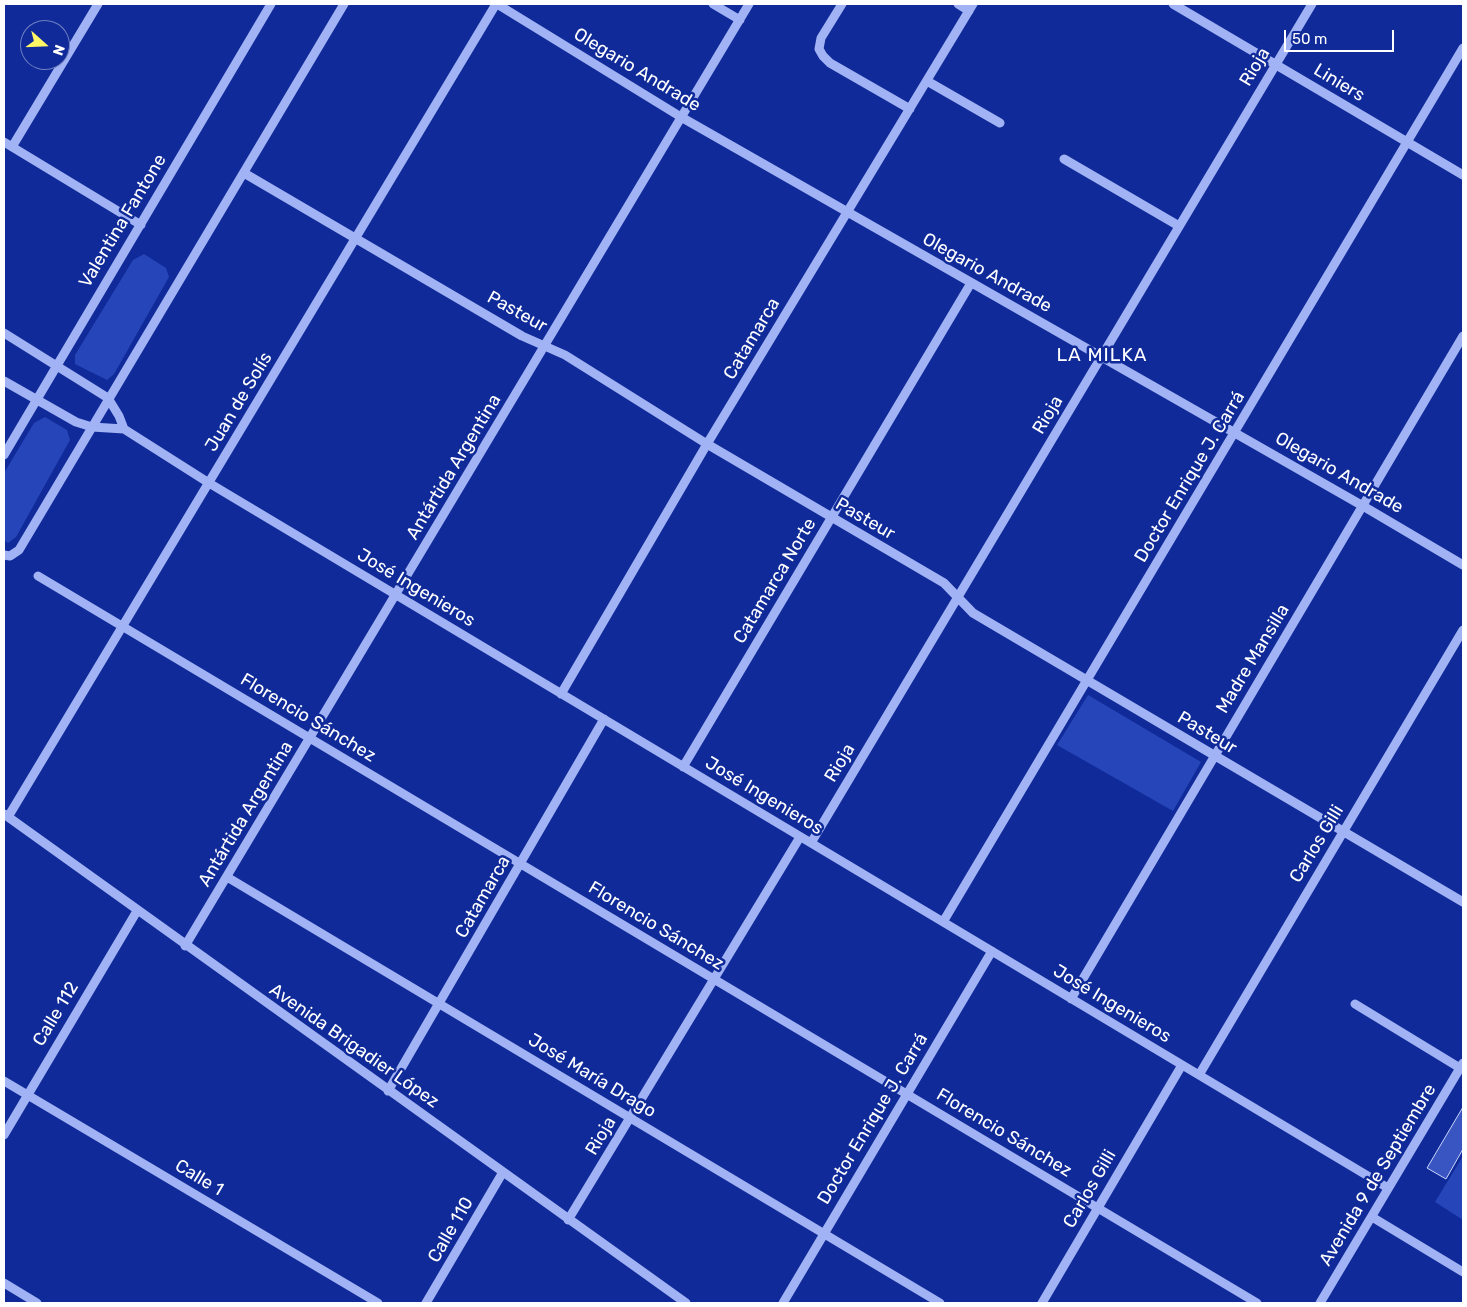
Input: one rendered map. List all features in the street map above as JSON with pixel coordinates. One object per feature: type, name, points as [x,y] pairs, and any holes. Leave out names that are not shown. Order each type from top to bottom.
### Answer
[{"type":"street","points":[[12,147],[98,4]]},
{"type":"street","name":"Valentina Fantone","points":[[4,454],[271,4]]},
{"type":"street","points":[[4,555],[10,556],[19,550],[344,4]]},
{"type":"street","name":"Olegario Andrade","points":[[496,4],[681,117],[1102,356],[1463,565]]},
{"type":"street","name":"Juan de Solís","points":[[6,815],[209,483],[496,4]]},
{"type":"street","points":[[714,4],[740,20]]},
{"type":"street","name":"Antártida Argentina","points":[[185,946],[749,4]]},
{"type":"street","points":[[842,4],[821,38],[819,49],[823,56],[830,63],[910,109]]},
{"type":"street","points":[[958,4],[971,7]]},
{"type":"street","name":"Liniers","points":[[1172,4],[1463,175]]},
{"type":"street","name":"Rioja","points":[[811,843],[1312,4]]},
{"type":"street","name":"Catamarca","points":[[561,694],[707,444],[971,7]]},
{"type":"street","name":"Doctor Enrique J. Carrá","points":[[943,922],[1236,433],[1463,48]]},
{"type":"street","points":[[927,81],[1000,123]]},
{"type":"street","points":[[4,142],[141,224]]},
{"type":"street","points":[[1064,159],[1179,226]]},
{"type":"street","name":"Pasteur","points":[[244,173],[522,336],[565,355],[707,444],[944,583],[973,613],[1463,902]]},
{"type":"street","name":"Catamarca Norte","points":[[683,766],[971,283]]},
{"type":"street","points":[[4,333],[108,398],[119,416],[124,429],[92,427],[76,422],[4,381]]},
{"type":"street","name":"Madre Mansilla","points":[[1071,999],[1463,336]]},
{"type":"street","name":"José Ingenieros","points":[[124,429],[209,483],[1388,1188]]},
{"type":"street","name":"Florencio Sánchez","points":[[38,576],[1258,1303]]},
{"type":"street","name":"Carlos Gilli","points":[[1199,1075],[1463,630]]},
{"type":"street","name":"Catamarca","points":[[388,1090],[440,1004],[604,719]]},
{"type":"street","name":"Avenida Brigadier López","points":[[6,815],[185,946],[686,1303]]},
{"type":"street","name":"Rioja","points":[[568,1220],[800,837]]},
{"type":"street","name":"José María Drago","points":[[227,877],[940,1303]]},
{"type":"street","name":"Calle 112","points":[[4,1135],[137,911]]},
{"type":"street","name":"Doctor Enrique J. Carrá","points":[[783,1303],[992,951]]},
{"type":"street","points":[[1355,1004],[1462,1065]]},
{"type":"street","name":"Carlos Gilli","points":[[1042,1303],[1182,1065]]},
{"type":"street","name":"Avenida 9 de Septiembre","points":[[1320,1303],[1462,1065]]},
{"type":"street","name":"Calle 1","points":[[4,1081],[378,1303]]},
{"type":"street","name":"Calle 110","points":[[426,1303],[503,1172]]},
{"type":"street","points":[[1372,1218],[1463,1272]]},
{"type":"street","points":[[4,1283],[38,1303]]},
{"type":"shaded area","points":[[144,254],[166,268],[169,277],[114,374],[107,380],[75,364],[75,355],[133,260]]},
{"type":"shaded area","points":[[45,417],[67,430],[70,440],[16,537],[8,543],[4,540],[4,473],[34,423]]},
{"type":"shaded area","points":[[1088,695],[1201,762],[1173,811],[1057,745]]},
{"type":"shaded area","points":[[1463,1156],[1463,1220],[1435,1202]]},
{"type":"building","points":[[1463,1107],[1463,1149],[1446,1179],[1427,1168]]},
{"type":"district","name":"LA MILKA","points":[[1102,356]]}]
